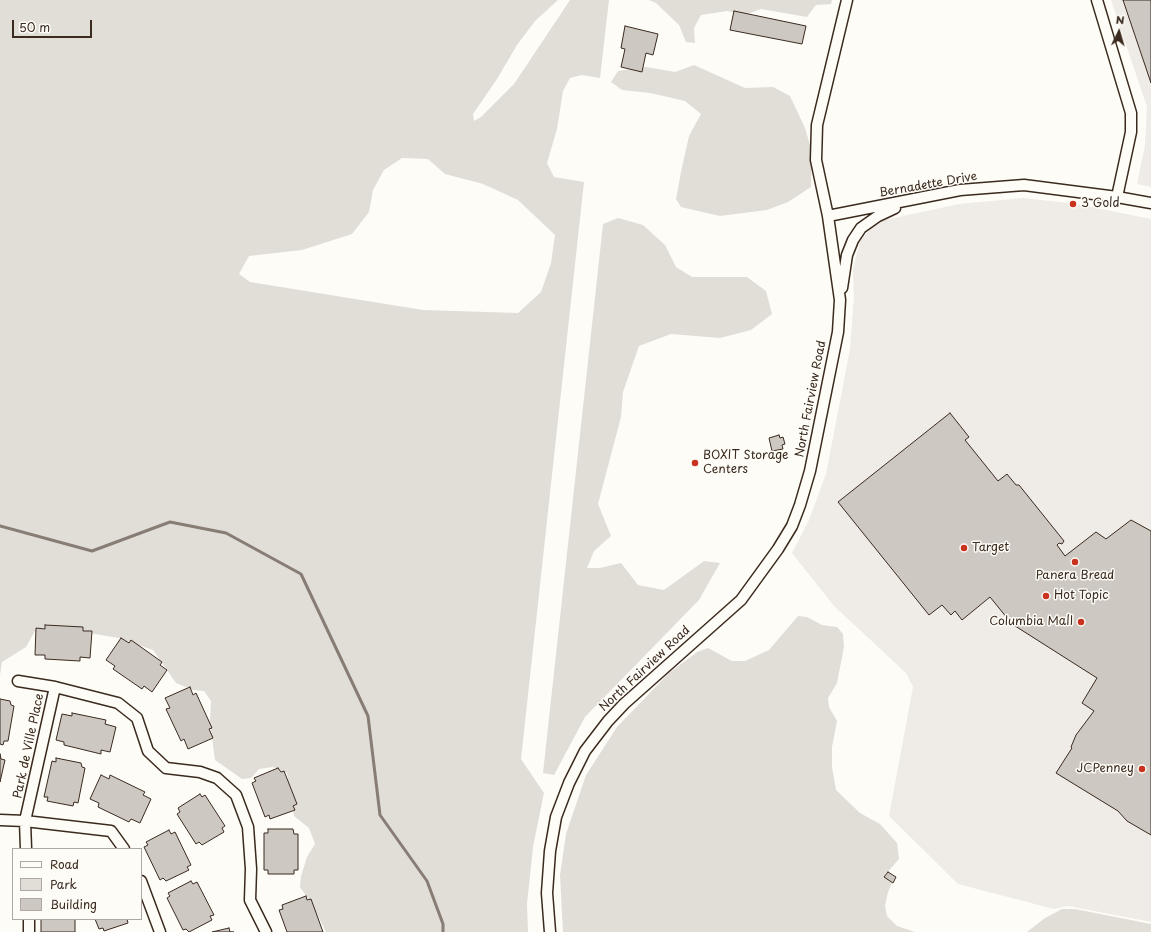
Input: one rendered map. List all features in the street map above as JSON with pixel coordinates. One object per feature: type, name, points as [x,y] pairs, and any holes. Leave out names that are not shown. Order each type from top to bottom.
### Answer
[{"type":"street","name":"North Fairview Road","points":[[550,932],[547,893],[550,851],[556,817],[569,783],[585,752],[608,721],[624,704],[741,600],[778,549],[792,526],[810,471],[835,350],[840,300],[828,216],[816,160],[817,125],[847,0]]},
{"type":"street","points":[[1097,0],[1131,113],[1131,132],[1117,197]]},
{"type":"street","name":"Bernadette Drive","points":[[828,216],[911,201],[960,190],[1024,185],[1151,203]]},
{"type":"street","points":[[840,300],[847,255],[853,240],[861,228],[878,216],[911,201]]},
{"type":"street","points":[[18,681],[55,687]]},
{"type":"street","name":"Park de Ville Place","points":[[26,848],[25,821],[55,687],[118,703],[137,718],[148,752],[166,768],[200,772],[217,778],[236,795],[248,827],[251,869],[250,900],[266,932]]},
{"type":"street","points":[[0,820],[25,821],[111,831],[123,848]]},
{"type":"street","points":[[142,884],[160,932]]},
{"type":"street","points":[[29,920],[29,932]]},
{"type":"shaded area","points":[[1111,0],[1151,0],[1151,187],[1137,184],[1145,145],[1147,107]]},
{"type":"shaded area","name":"Columbia Mall","points":[[1023,198],[1077,204],[1151,219],[1151,922],[1068,906],[1054,909],[958,884],[889,816],[913,687],[906,673],[834,606],[792,553],[809,520],[826,474],[850,349],[854,297],[853,269],[860,241],[871,228],[885,220],[959,204]]},
{"type":"green space","points":[[0,0],[558,0],[535,21],[517,45],[497,79],[473,114],[474,121],[481,117],[514,84],[570,0],[609,0],[600,78],[582,75],[570,78],[563,91],[557,129],[547,163],[554,177],[584,182],[521,759],[544,793],[533,847],[527,904],[528,932],[326,932],[312,904],[300,887],[301,876],[307,857],[315,844],[309,828],[294,816],[287,773],[273,767],[259,769],[251,778],[242,779],[215,760],[210,723],[211,701],[204,691],[193,690],[176,683],[153,650],[118,638],[49,626],[35,631],[26,647],[2,662],[0,675]],"holes":[[[402,158],[428,159],[445,174],[483,184],[518,200],[555,235],[551,263],[541,292],[518,313],[423,310],[250,282],[239,274],[249,256],[302,250],[352,234],[369,212],[373,190],[384,170]]]},
{"type":"green space","points":[[649,0],[832,0],[831,4],[816,5],[807,17],[761,9],[745,15],[727,11],[701,15],[694,28],[695,43],[686,42],[679,25],[656,3]]},
{"type":"green space","points":[[694,65],[745,88],[773,87],[790,96],[805,128],[812,152],[811,187],[788,202],[767,210],[720,216],[681,207],[676,199],[681,172],[689,136],[701,114],[685,101],[650,93],[622,90],[611,82],[618,71],[646,67],[675,72]]},
{"type":"green space","points":[[618,218],[643,225],[665,245],[676,267],[692,277],[747,277],[766,291],[772,314],[751,330],[720,338],[671,334],[639,346],[623,392],[621,417],[598,504],[611,536],[594,551],[587,568],[600,568],[621,563],[638,585],[664,590],[704,561],[720,563],[699,600],[585,717],[554,775],[543,773],[603,224]]},
{"type":"green space","points":[[798,616],[807,617],[822,625],[837,627],[843,634],[844,647],[837,683],[828,698],[829,707],[837,721],[832,747],[832,767],[836,790],[860,813],[880,824],[897,843],[899,859],[884,876],[892,883],[888,892],[885,906],[887,916],[897,926],[915,932],[563,932],[560,875],[566,834],[586,775],[617,727],[669,673],[697,652],[708,648],[732,661],[745,661],[769,650]]},
{"type":"green space","points":[[1062,909],[1075,909],[1151,924],[1151,932],[1027,932],[1045,918]]},
{"type":"building","points":[[1123,0],[1151,0],[1151,83]]},
{"type":"building","points":[[734,11],[806,26],[802,44],[730,30]]},
{"type":"building","points":[[625,26],[658,34],[653,55],[646,53],[642,72],[621,67],[625,49],[621,48]]},
{"type":"building","name":"Columbia Mall","points":[[950,413],[969,437],[965,440],[998,481],[1007,474],[1016,485],[1019,485],[1064,541],[1062,544],[1059,543],[1057,545],[1065,556],[1096,532],[1106,539],[1131,520],[1151,531],[1151,835],[1127,821],[1118,811],[1056,773],[1072,748],[1071,747],[1076,735],[1094,711],[1082,703],[1097,678],[1012,624],[990,597],[962,620],[955,611],[951,615],[942,605],[929,615],[838,502]]},
{"type":"building","points":[[779,435],[780,438],[783,437],[785,444],[782,445],[783,449],[772,451],[769,438]]},
{"type":"building","points":[[45,625],[83,627],[83,631],[92,631],[90,658],[80,657],[80,661],[45,659],[45,655],[35,655],[36,628],[45,629]]},
{"type":"building","points":[[121,638],[129,643],[131,640],[162,662],[160,665],[167,670],[152,692],[144,686],[142,689],[113,669],[115,666],[106,660]]},
{"type":"building","points":[[190,687],[193,695],[196,693],[212,728],[209,729],[213,738],[188,749],[184,739],[181,741],[166,709],[170,708],[165,698]]},
{"type":"building","points":[[0,699],[10,701],[11,705],[14,706],[8,741],[4,741],[3,745],[0,744]]},
{"type":"building","points":[[72,713],[106,720],[105,724],[116,727],[110,752],[101,750],[101,754],[64,745],[64,742],[56,740],[62,714],[72,716]]},
{"type":"building","points":[[0,754],[1,759],[5,760],[0,782]]},
{"type":"building","points":[[56,758],[81,763],[82,767],[85,768],[78,803],[74,802],[73,806],[47,801],[48,797],[44,797],[52,761],[56,762]]},
{"type":"building","points":[[278,768],[281,772],[284,771],[297,804],[293,806],[295,810],[270,819],[269,815],[265,817],[252,783],[256,781],[254,778]]},
{"type":"building","points":[[101,775],[109,779],[110,775],[145,792],[143,795],[151,799],[140,823],[131,819],[129,822],[98,807],[99,803],[90,799]]},
{"type":"building","points":[[200,794],[202,797],[205,795],[225,826],[222,828],[224,832],[202,845],[199,842],[196,844],[177,814],[180,812],[178,808]]},
{"type":"building","points":[[268,829],[293,829],[294,834],[298,834],[298,870],[294,870],[294,874],[268,874],[268,870],[264,870],[264,833],[268,833]]},
{"type":"building","points":[[169,830],[171,834],[175,832],[191,865],[187,867],[189,870],[166,881],[163,878],[160,880],[144,847],[148,845],[146,842]]},
{"type":"building","points":[[888,872],[896,877],[893,883],[884,877]]},
{"type":"building","points":[[191,881],[193,884],[197,882],[214,915],[210,916],[212,920],[189,932],[186,929],[183,930],[167,898],[170,896],[168,893]]},
{"type":"building","points":[[306,896],[307,900],[311,899],[323,932],[287,932],[279,910],[283,909],[282,905]]},
{"type":"building","points":[[41,920],[75,920],[75,932],[41,932]]},
{"type":"building","points":[[95,920],[127,920],[128,923],[104,931],[103,928],[99,929]]},
{"type":"building","points":[[229,928],[230,932],[212,932]]},
{"type":"waterway","points":[[0,526],[92,551],[170,522],[226,533],[301,574],[368,716],[380,815],[427,881],[443,924],[443,932]]},
{"type":"place","name":"3 Gold","points":[[1073,204]]},
{"type":"place","name":"BOXIT Storage Centers","points":[[695,463]]},
{"type":"place","name":"Target","points":[[964,548]]},
{"type":"place","name":"Panera Bread","points":[[1075,562]]},
{"type":"place","name":"Hot Topic","points":[[1046,596]]},
{"type":"place","name":"Columbia Mall","points":[[1081,622]]},
{"type":"place","name":"JCPenney","points":[[1142,769]]}]
